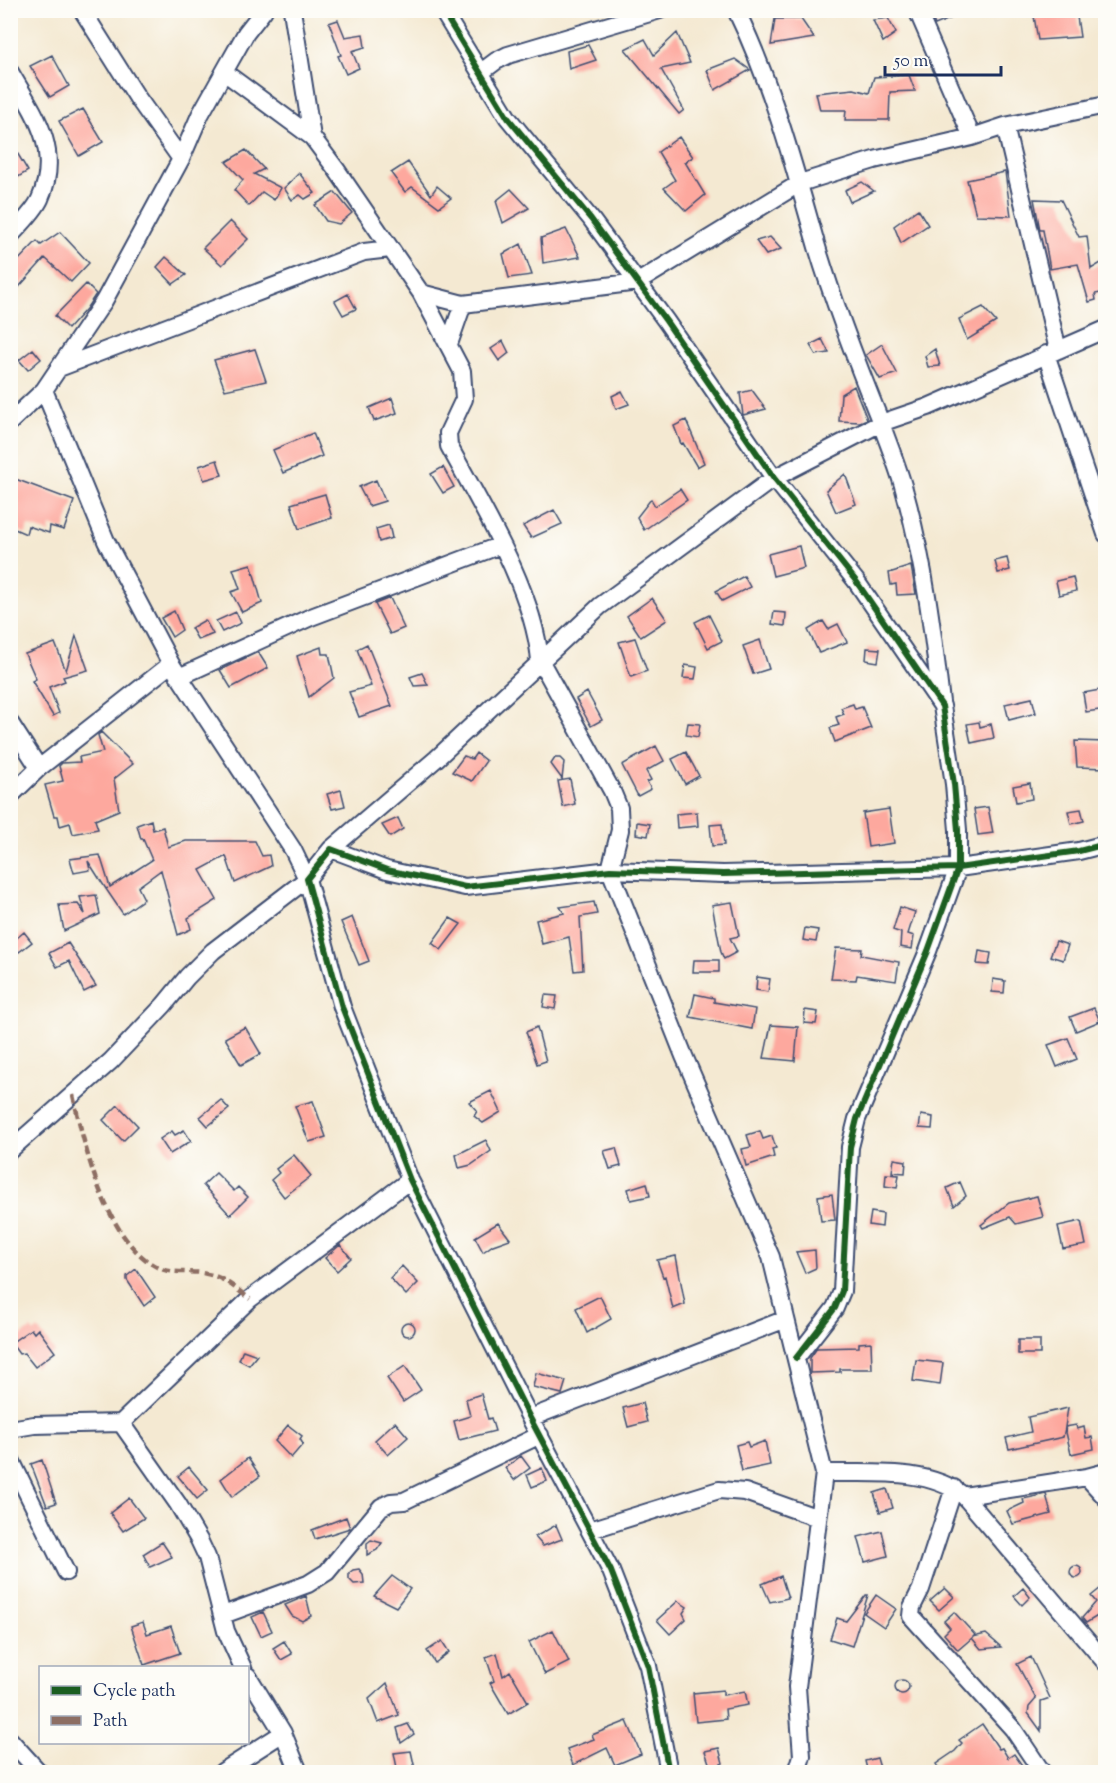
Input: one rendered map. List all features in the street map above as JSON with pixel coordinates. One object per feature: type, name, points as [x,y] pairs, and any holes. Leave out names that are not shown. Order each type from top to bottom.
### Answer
[{"type":"street","points":[[82,10],[137,97],[181,159]]},
{"type":"street","points":[[10,422],[44,390],[104,302],[181,159],[200,116],[224,72],[246,33],[264,10]]},
{"type":"street","points":[[292,10],[312,136]]},
{"type":"street","points":[[442,10],[508,118],[591,219],[638,282],[774,478],[856,581],[942,706]]},
{"type":"street","points":[[480,73],[508,55],[660,10]]},
{"type":"street","points":[[736,10],[752,43],[862,377],[905,490],[932,619],[958,830],[958,868],[928,951],[857,1119],[850,1147],[842,1290],[835,1308],[796,1359]]},
{"type":"street","points":[[917,10],[972,137]]},
{"type":"street","points":[[10,72],[40,124],[48,152],[47,173],[39,200],[10,236]]},
{"type":"street","points":[[224,72],[312,136],[421,293],[462,371],[464,399],[448,433],[449,446],[501,545],[531,613],[540,660],[612,791],[619,808],[620,830],[610,870],[684,1056],[771,1257],[824,1473],[797,1687],[802,1756],[797,1773]]},
{"type":"street","points":[[421,293],[463,303],[638,282],[800,183],[874,160],[972,137],[1005,126],[1106,105]]},
{"type":"street","points":[[1005,126],[1052,352],[1106,534]]},
{"type":"street","points":[[59,368],[364,252],[390,249]]},
{"type":"street","points":[[449,344],[463,303]]},
{"type":"street","points":[[10,1150],[111,1061],[213,951],[307,879],[331,849],[436,759],[600,606],[774,478],[881,423],[928,407],[1106,329]]},
{"type":"street","points":[[44,390],[106,541],[175,670],[293,850],[307,879],[342,1007],[410,1180],[530,1418],[611,1571],[648,1666],[669,1773]]},
{"type":"street","points":[[10,796],[39,768],[175,670],[501,545]]},
{"type":"street","points":[[10,723],[39,768]]},
{"type":"street","points":[[331,849],[387,870],[465,887],[610,870],[723,874],[958,868],[1079,851],[1106,844]]},
{"type":"street","points":[[10,1429],[34,1425],[121,1423],[250,1299],[410,1180]]},
{"type":"street","points":[[530,1418],[786,1319]]},
{"type":"street","points":[[121,1423],[178,1504],[199,1540],[207,1557],[226,1631],[242,1666]]},
{"type":"street","points":[[223,1615],[308,1584],[327,1572],[381,1507],[391,1502],[404,1501],[540,1435]]},
{"type":"street","points":[[10,1458],[66,1572]]},
{"type":"street","points":[[959,1492],[1087,1477],[1106,1472]]},
{"type":"street","points":[[824,1473],[924,1477],[959,1492],[1106,1663]]},
{"type":"street","points":[[1087,1477],[1106,1498]]},
{"type":"street","points":[[590,1530],[719,1490],[745,1492],[818,1518]]},
{"type":"street","points":[[959,1492],[912,1607],[911,1616],[1013,1729],[1042,1773]]},
{"type":"street","points":[[249,1678],[283,1733],[299,1773]]},
{"type":"street","points":[[222,1773],[283,1733]]},
{"type":"street","points":[[10,1740],[39,1773]]},
{"type":"building","points":[[929,10],[969,10],[969,11],[935,25]]},
{"type":"building","points":[[1033,10],[1076,10],[1080,37],[1038,40]]},
{"type":"building","points":[[888,18],[896,33],[883,42],[873,20]]},
{"type":"building","points":[[775,19],[801,19],[814,38],[771,45]]},
{"type":"building","points":[[338,20],[345,37],[363,34],[365,47],[352,51],[359,68],[346,74],[338,56],[341,55],[329,23]]},
{"type":"building","points":[[677,33],[690,63],[661,69],[684,110],[679,114],[625,49],[645,39],[654,55]]},
{"type":"building","points":[[588,45],[596,60],[569,69],[567,51]]},
{"type":"building","points":[[52,55],[69,86],[50,97],[30,66]]},
{"type":"building","points":[[735,59],[750,70],[715,90],[707,70]]},
{"type":"building","points":[[909,75],[915,91],[890,92],[889,120],[845,120],[846,110],[820,110],[816,93],[854,89],[869,93],[874,77]]},
{"type":"building","points":[[83,109],[103,142],[79,156],[59,121]]},
{"type":"building","points":[[679,137],[693,157],[685,162],[705,195],[686,211],[664,188],[675,180],[658,152]]},
{"type":"building","points":[[10,141],[28,171],[10,182]]},
{"type":"building","points":[[246,150],[264,169],[254,174],[281,188],[274,200],[262,192],[249,206],[234,190],[243,180],[226,162]]},
{"type":"building","points":[[408,162],[431,195],[437,186],[451,198],[439,207],[412,187],[405,192],[391,173]]},
{"type":"building","points":[[1005,172],[1011,216],[976,215],[967,180]]},
{"type":"building","points":[[299,173],[315,193],[305,199],[300,195],[292,200],[284,188]]},
{"type":"building","points":[[862,182],[874,191],[850,202],[845,190]]},
{"type":"building","points":[[511,189],[529,208],[503,223],[496,201]]},
{"type":"building","points":[[335,192],[352,213],[339,224],[326,221],[315,205]]},
{"type":"building","points":[[1034,199],[1061,200],[1079,237],[1087,236],[1091,269],[1106,260],[1106,292],[1095,294],[1096,300],[1089,302],[1078,264],[1050,269],[1043,230],[1040,230]]},
{"type":"building","points":[[918,209],[928,225],[901,243],[894,226]]},
{"type":"building","points":[[230,221],[248,239],[222,265],[203,248]]},
{"type":"building","points":[[566,229],[580,257],[543,263],[541,238]]},
{"type":"building","points":[[60,232],[89,263],[71,282],[45,258],[10,297],[10,269],[37,241],[41,245]]},
{"type":"building","points":[[770,237],[781,249],[766,255],[756,241]]},
{"type":"building","points":[[521,244],[532,275],[509,278],[503,254]]},
{"type":"building","points":[[166,257],[186,275],[173,284],[157,267]]},
{"type":"building","points":[[86,284],[96,294],[68,329],[55,316]]},
{"type":"building","points":[[348,294],[356,309],[343,315],[335,301]]},
{"type":"building","points":[[983,307],[996,322],[967,340],[959,319]]},
{"type":"building","points":[[822,339],[829,353],[816,355],[810,345]]},
{"type":"building","points":[[503,341],[509,353],[499,361],[491,349]]},
{"type":"building","points":[[882,344],[897,373],[880,379],[866,355]]},
{"type":"building","points":[[33,349],[41,359],[28,370],[19,360]]},
{"type":"building","points":[[255,349],[266,381],[225,390],[214,360]]},
{"type":"building","points":[[935,349],[940,366],[928,367],[925,356]]},
{"type":"building","points":[[854,386],[867,419],[860,422],[839,421],[841,394]]},
{"type":"building","points":[[752,390],[766,409],[743,415],[740,393]]},
{"type":"building","points":[[622,391],[629,404],[616,409],[612,396]]},
{"type":"building","points":[[392,398],[397,413],[374,421],[369,408]]},
{"type":"building","points":[[686,420],[704,463],[697,467],[683,443],[681,444],[674,426]]},
{"type":"building","points":[[313,433],[322,456],[283,473],[273,450]]},
{"type":"building","points":[[217,460],[222,475],[204,480],[199,466]]},
{"type":"building","points":[[443,467],[454,487],[443,493],[431,474]]},
{"type":"building","points":[[845,474],[856,504],[836,512],[826,490]]},
{"type":"building","points":[[10,477],[74,501],[64,530],[50,526],[49,533],[28,526],[26,534],[10,527]]},
{"type":"building","points":[[376,480],[385,501],[369,506],[359,487]]},
{"type":"building","points":[[680,489],[687,500],[644,530],[637,517],[651,499],[655,506]]},
{"type":"building","points":[[325,494],[332,518],[299,529],[291,504]]},
{"type":"building","points":[[554,510],[562,524],[531,538],[523,526]]},
{"type":"building","points":[[389,525],[392,538],[379,542],[376,529]]},
{"type":"building","points":[[799,546],[804,568],[773,576],[768,554]]},
{"type":"building","points":[[1007,558],[1010,570],[998,573],[995,561]]},
{"type":"building","points":[[251,564],[262,603],[242,612],[231,592],[240,589],[233,569]]},
{"type":"building","points":[[911,566],[916,594],[897,595],[896,584],[891,585],[889,573]]},
{"type":"building","points":[[744,576],[750,587],[722,601],[716,591]]},
{"type":"building","points":[[1073,577],[1076,591],[1059,595],[1056,581]]},
{"type":"building","points":[[390,598],[404,628],[390,634],[375,604]]},
{"type":"building","points":[[652,598],[667,620],[641,637],[627,616]]},
{"type":"building","points":[[174,611],[182,630],[172,637],[161,618]]},
{"type":"building","points":[[236,612],[241,623],[222,632],[216,621]]},
{"type":"building","points":[[774,612],[786,613],[785,626],[772,624]]},
{"type":"building","points":[[709,615],[722,641],[708,648],[695,622]]},
{"type":"building","points":[[205,620],[213,634],[198,640],[191,628]]},
{"type":"building","points":[[823,621],[828,629],[838,624],[847,642],[819,653],[808,630]]},
{"type":"building","points":[[76,636],[88,670],[63,677],[65,681],[49,687],[59,713],[53,716],[32,681],[36,679],[25,654],[55,643],[66,671]]},
{"type":"building","points":[[635,638],[647,671],[631,677],[619,642]]},
{"type":"building","points":[[760,640],[769,669],[753,674],[743,646]]},
{"type":"building","points":[[367,644],[392,706],[359,717],[349,692],[371,686],[357,649]]},
{"type":"building","points":[[321,647],[322,654],[329,654],[334,678],[309,697],[297,656]]},
{"type":"building","points":[[867,648],[880,649],[878,662],[866,660]]},
{"type":"building","points":[[258,652],[268,668],[231,688],[220,670]]},
{"type":"building","points":[[685,665],[697,667],[695,679],[683,678]]},
{"type":"building","points":[[422,673],[428,685],[414,686],[410,677]]},
{"type":"building","points":[[1106,689],[1106,709],[1086,712],[1083,693]]},
{"type":"building","points":[[587,692],[602,720],[591,726],[576,699]]},
{"type":"building","points":[[1032,698],[1036,713],[1009,720],[1005,704]]},
{"type":"building","points":[[853,704],[855,709],[862,707],[871,728],[835,742],[830,728],[839,725],[836,717],[844,714],[841,708]]},
{"type":"building","points":[[979,722],[980,727],[991,724],[994,738],[971,743],[967,724]]},
{"type":"building","points":[[688,723],[700,724],[698,737],[686,735]]},
{"type":"building","points":[[101,732],[133,764],[114,779],[119,810],[95,820],[98,829],[73,834],[70,823],[60,826],[58,816],[54,816],[45,785],[63,781],[59,766],[62,763],[80,762],[79,757],[103,752],[98,735]]},
{"type":"building","points":[[1075,741],[1106,742],[1106,768],[1077,767]]},
{"type":"building","points":[[656,746],[664,761],[646,771],[651,780],[647,782],[651,789],[638,796],[622,765]]},
{"type":"building","points":[[686,752],[699,776],[685,784],[672,759]]},
{"type":"building","points":[[476,753],[486,761],[472,781],[452,772],[464,756],[472,759]]},
{"type":"building","points":[[555,758],[560,758],[564,762],[562,779],[551,764]]},
{"type":"building","points":[[570,779],[575,804],[563,807],[558,781]]},
{"type":"building","points":[[1030,783],[1032,799],[1016,802],[1013,786]]},
{"type":"building","points":[[341,790],[345,806],[332,809],[327,794]]},
{"type":"building","points":[[988,807],[993,833],[978,835],[974,809]]},
{"type":"building","points":[[889,809],[894,843],[868,847],[863,813]]},
{"type":"building","points":[[1081,809],[1084,821],[1071,824],[1068,811]]},
{"type":"building","points":[[697,812],[698,826],[677,828],[676,814]]},
{"type":"building","points":[[398,818],[403,829],[390,837],[382,825]]},
{"type":"building","points":[[151,820],[153,830],[163,827],[168,847],[186,841],[255,841],[262,856],[269,855],[271,866],[235,883],[226,856],[200,870],[217,900],[188,918],[191,929],[178,935],[161,870],[138,887],[144,899],[123,914],[88,861],[90,870],[74,873],[70,859],[100,855],[110,887],[152,860],[141,839],[137,825]]},
{"type":"building","points":[[637,822],[650,824],[648,836],[636,834]]},
{"type":"building","points":[[722,824],[724,845],[712,846],[710,825]]},
{"type":"building","points":[[96,895],[100,914],[64,931],[59,905],[78,904],[85,914],[80,897]]},
{"type":"building","points":[[594,902],[597,914],[580,917],[583,970],[574,971],[569,937],[542,944],[536,920],[564,913],[560,907]]},
{"type":"building","points":[[732,902],[739,936],[730,938],[737,952],[724,959],[712,905]]},
{"type":"building","points":[[900,907],[915,912],[908,934],[914,936],[912,949],[900,947],[901,933],[893,930]]},
{"type":"building","points":[[352,917],[369,961],[359,965],[341,922]]},
{"type":"building","points":[[450,918],[461,924],[441,950],[432,943]]},
{"type":"building","points":[[805,928],[818,930],[816,942],[803,940]]},
{"type":"building","points":[[24,932],[32,942],[19,952],[11,943]]},
{"type":"building","points":[[1056,941],[1068,945],[1063,960],[1050,956]]},
{"type":"building","points":[[68,943],[96,986],[84,992],[69,961],[57,967],[49,953]]},
{"type":"building","points":[[836,948],[862,949],[861,955],[899,962],[896,981],[857,975],[856,980],[831,979]]},
{"type":"building","points":[[979,951],[991,953],[989,965],[977,964]]},
{"type":"building","points":[[694,960],[719,960],[719,972],[693,972]]},
{"type":"building","points":[[757,977],[770,979],[768,992],[756,990]]},
{"type":"building","points":[[993,979],[1005,981],[1004,993],[992,992]]},
{"type":"building","points":[[695,994],[714,998],[714,1002],[755,1009],[752,1029],[690,1017]]},
{"type":"building","points":[[545,995],[557,996],[555,1009],[543,1007]]},
{"type":"building","points":[[1094,1008],[1100,1021],[1076,1031],[1070,1017]]},
{"type":"building","points":[[805,1010],[818,1012],[816,1024],[804,1023]]},
{"type":"building","points":[[771,1025],[798,1027],[795,1061],[764,1058]]},
{"type":"building","points":[[245,1027],[261,1054],[241,1065],[225,1038]]},
{"type":"building","points":[[537,1027],[546,1061],[537,1064],[526,1032]]},
{"type":"building","points":[[1068,1038],[1077,1059],[1057,1067],[1048,1045]]},
{"type":"building","points":[[491,1091],[501,1112],[483,1123],[474,1116],[477,1111],[469,1102]]},
{"type":"building","points":[[221,1100],[229,1109],[208,1126],[200,1117]]},
{"type":"building","points":[[313,1101],[326,1137],[309,1142],[295,1106]]},
{"type":"building","points":[[118,1105],[138,1126],[123,1141],[103,1120]]},
{"type":"building","points":[[921,1115],[933,1117],[932,1129],[919,1128]]},
{"type":"building","points":[[184,1130],[191,1141],[170,1154],[160,1139],[172,1131],[175,1135]]},
{"type":"building","points":[[760,1131],[763,1139],[772,1136],[776,1148],[772,1149],[774,1157],[746,1166],[742,1149],[751,1147],[747,1135]]},
{"type":"building","points":[[486,1140],[491,1151],[471,1165],[459,1168],[456,1155]]},
{"type":"building","points":[[616,1148],[621,1166],[610,1169],[604,1151]]},
{"type":"building","points":[[294,1155],[311,1176],[284,1197],[271,1180],[279,1173],[276,1169]]},
{"type":"building","points":[[894,1159],[906,1161],[905,1173],[892,1172]]},
{"type":"building","points":[[216,1173],[234,1191],[238,1187],[248,1197],[230,1215],[203,1185]]},
{"type":"building","points":[[886,1174],[899,1175],[897,1188],[885,1186]]},
{"type":"building","points":[[960,1182],[966,1196],[954,1206],[947,1188]]},
{"type":"building","points":[[647,1183],[650,1196],[631,1200],[628,1189]]},
{"type":"building","points":[[832,1194],[835,1220],[821,1221],[818,1196]]},
{"type":"building","points":[[1037,1196],[1043,1217],[1016,1224],[1010,1217],[983,1228],[981,1225],[1009,1203]]},
{"type":"building","points":[[871,1212],[883,1214],[882,1227],[869,1225]]},
{"type":"building","points":[[1081,1221],[1086,1245],[1063,1249],[1058,1226]]},
{"type":"building","points":[[498,1223],[510,1239],[493,1245],[483,1252],[475,1237]]},
{"type":"building","points":[[340,1245],[351,1258],[337,1271],[325,1258]]},
{"type":"building","points":[[815,1250],[816,1268],[805,1273],[796,1252]]},
{"type":"building","points":[[676,1256],[685,1304],[673,1309],[665,1276],[663,1277],[657,1260]]},
{"type":"building","points":[[402,1266],[418,1283],[406,1295],[390,1278]]},
{"type":"building","points":[[136,1269],[155,1297],[144,1306],[127,1280],[127,1276]]},
{"type":"building","points":[[600,1296],[611,1319],[587,1333],[576,1308]]},
{"type":"building","points":[[405,1322],[411,1322],[415,1329],[411,1336],[405,1336],[401,1332],[401,1326]]},
{"type":"building","points":[[31,1329],[34,1333],[38,1329],[55,1352],[35,1367],[24,1353],[19,1354],[11,1343]]},
{"type":"building","points":[[1018,1340],[1040,1340],[1040,1354],[1018,1354]]},
{"type":"building","points":[[871,1342],[872,1369],[840,1369],[840,1372],[810,1373],[810,1358],[817,1348],[859,1347],[859,1343]]},
{"type":"building","points":[[243,1350],[257,1355],[249,1365],[239,1360]]},
{"type":"building","points":[[916,1360],[943,1363],[940,1385],[913,1381]]},
{"type":"building","points":[[405,1366],[421,1390],[403,1402],[387,1378]]},
{"type":"building","points":[[536,1373],[566,1381],[562,1394],[533,1387]]},
{"type":"building","points":[[481,1394],[488,1419],[491,1418],[495,1431],[459,1440],[454,1421],[470,1416],[466,1399]]},
{"type":"building","points":[[642,1403],[647,1422],[628,1427],[623,1408]]},
{"type":"building","points":[[1068,1408],[1065,1427],[1076,1425],[1077,1429],[1084,1427],[1086,1438],[1092,1437],[1094,1449],[1071,1454],[1065,1428],[1063,1437],[1009,1449],[1006,1438],[1031,1432],[1028,1417]]},
{"type":"building","points":[[395,1422],[408,1437],[388,1455],[375,1440]]},
{"type":"building","points":[[288,1425],[302,1436],[300,1439],[303,1444],[291,1458],[275,1441]]},
{"type":"building","points":[[765,1441],[770,1465],[742,1471],[736,1445],[747,1442],[749,1447]]},
{"type":"building","points":[[521,1456],[530,1468],[514,1480],[505,1468]]},
{"type":"building","points":[[248,1458],[260,1476],[232,1497],[221,1479]]},
{"type":"building","points":[[42,1460],[56,1503],[47,1506],[31,1464]]},
{"type":"building","points":[[189,1467],[208,1490],[197,1499],[178,1476]]},
{"type":"building","points":[[542,1468],[547,1481],[532,1487],[527,1475]]},
{"type":"building","points":[[887,1489],[893,1508],[880,1512],[874,1493]]},
{"type":"building","points":[[1046,1494],[1051,1514],[1013,1524],[1007,1511],[1024,1503],[1023,1499]]},
{"type":"building","points":[[129,1498],[144,1518],[123,1531],[110,1513]]},
{"type":"building","points":[[346,1517],[350,1528],[315,1539],[312,1530]]},
{"type":"building","points":[[556,1525],[562,1539],[543,1546],[535,1537]]},
{"type":"building","points":[[882,1531],[888,1556],[865,1562],[858,1537]]},
{"type":"building","points":[[371,1540],[382,1543],[377,1550],[367,1555],[367,1543]]},
{"type":"building","points":[[162,1542],[172,1557],[150,1567],[143,1554]]},
{"type":"building","points":[[1078,1566],[1081,1567],[1081,1577],[1074,1578],[1071,1577],[1070,1570],[1071,1567]]},
{"type":"building","points":[[359,1569],[363,1574],[364,1583],[354,1584],[349,1579],[349,1573]]},
{"type":"building","points":[[392,1576],[410,1589],[396,1607],[374,1596]]},
{"type":"building","points":[[781,1576],[788,1598],[770,1602],[762,1584]]},
{"type":"building","points":[[1106,1584],[1106,1615],[1104,1612],[1086,1623],[1082,1618],[1096,1602],[1091,1596]]},
{"type":"building","points":[[945,1588],[954,1597],[939,1610],[930,1601]]},
{"type":"building","points":[[1023,1588],[1030,1597],[1022,1605],[1014,1596]]},
{"type":"building","points":[[868,1595],[852,1646],[830,1639],[837,1618],[846,1621]]},
{"type":"building","points":[[876,1595],[896,1609],[884,1627],[864,1613]]},
{"type":"building","points":[[306,1596],[311,1616],[302,1621],[292,1616],[285,1605]]},
{"type":"building","points":[[678,1601],[687,1607],[683,1613],[686,1619],[670,1634],[657,1620]]},
{"type":"building","points":[[263,1612],[272,1631],[261,1636],[252,1617]]},
{"type":"building","points":[[954,1612],[975,1635],[973,1637],[986,1634],[1001,1647],[981,1649],[972,1638],[958,1650],[944,1634],[950,1628],[944,1621]]},
{"type":"building","points":[[143,1622],[147,1634],[171,1626],[180,1653],[144,1665],[131,1626]]},
{"type":"building","points":[[553,1630],[569,1662],[545,1674],[529,1642]]},
{"type":"building","points":[[284,1641],[292,1654],[281,1660],[273,1648]]},
{"type":"building","points":[[442,1641],[449,1652],[435,1663],[427,1651]]},
{"type":"building","points":[[497,1653],[503,1676],[510,1671],[528,1702],[508,1714],[490,1683],[494,1681],[486,1657]]},
{"type":"building","points":[[1031,1657],[1050,1698],[1041,1701],[1041,1731],[1028,1713],[1029,1707],[1036,1699],[1017,1664]]},
{"type":"building","points":[[899,1680],[905,1680],[909,1687],[905,1694],[899,1694],[895,1690],[895,1684]]},
{"type":"building","points":[[387,1683],[399,1715],[378,1723],[369,1699]]},
{"type":"building","points":[[723,1690],[723,1695],[745,1691],[748,1705],[725,1709],[726,1719],[696,1722],[693,1693]]},
{"type":"building","points":[[627,1721],[641,1754],[615,1765],[607,1748],[573,1765],[567,1749],[594,1739],[592,1735]]},
{"type":"building","points":[[408,1724],[414,1734],[401,1743],[397,1728]]},
{"type":"building","points":[[982,1724],[999,1749],[1002,1748],[1008,1758],[1014,1754],[1024,1768],[1017,1773],[941,1773],[936,1764],[955,1751],[962,1743],[959,1740]]},
{"type":"building","points":[[719,1748],[723,1763],[711,1769],[705,1751]]},
{"type":"building","points":[[411,1751],[415,1769],[398,1773],[394,1753]]},
{"type":"building","points":[[877,1758],[880,1768],[874,1773],[868,1773],[865,1761]]},
{"type":"marked path","points":[[73,1095],[91,1166],[100,1191],[111,1215],[139,1254],[163,1269],[201,1273],[219,1278],[250,1299]]},
{"type":"cycle path","points":[[442,10],[508,118],[591,219],[666,321],[774,478],[856,581],[942,706],[954,784],[958,830],[958,868],[928,951],[857,1119],[850,1147],[842,1291],[835,1308],[796,1358]]},
{"type":"cycle path","points":[[669,1772],[648,1666],[611,1571],[530,1418],[410,1180],[342,1007],[307,879],[331,849],[387,870],[465,887],[610,870],[723,874],[958,868],[1079,851],[1106,844]]}]
